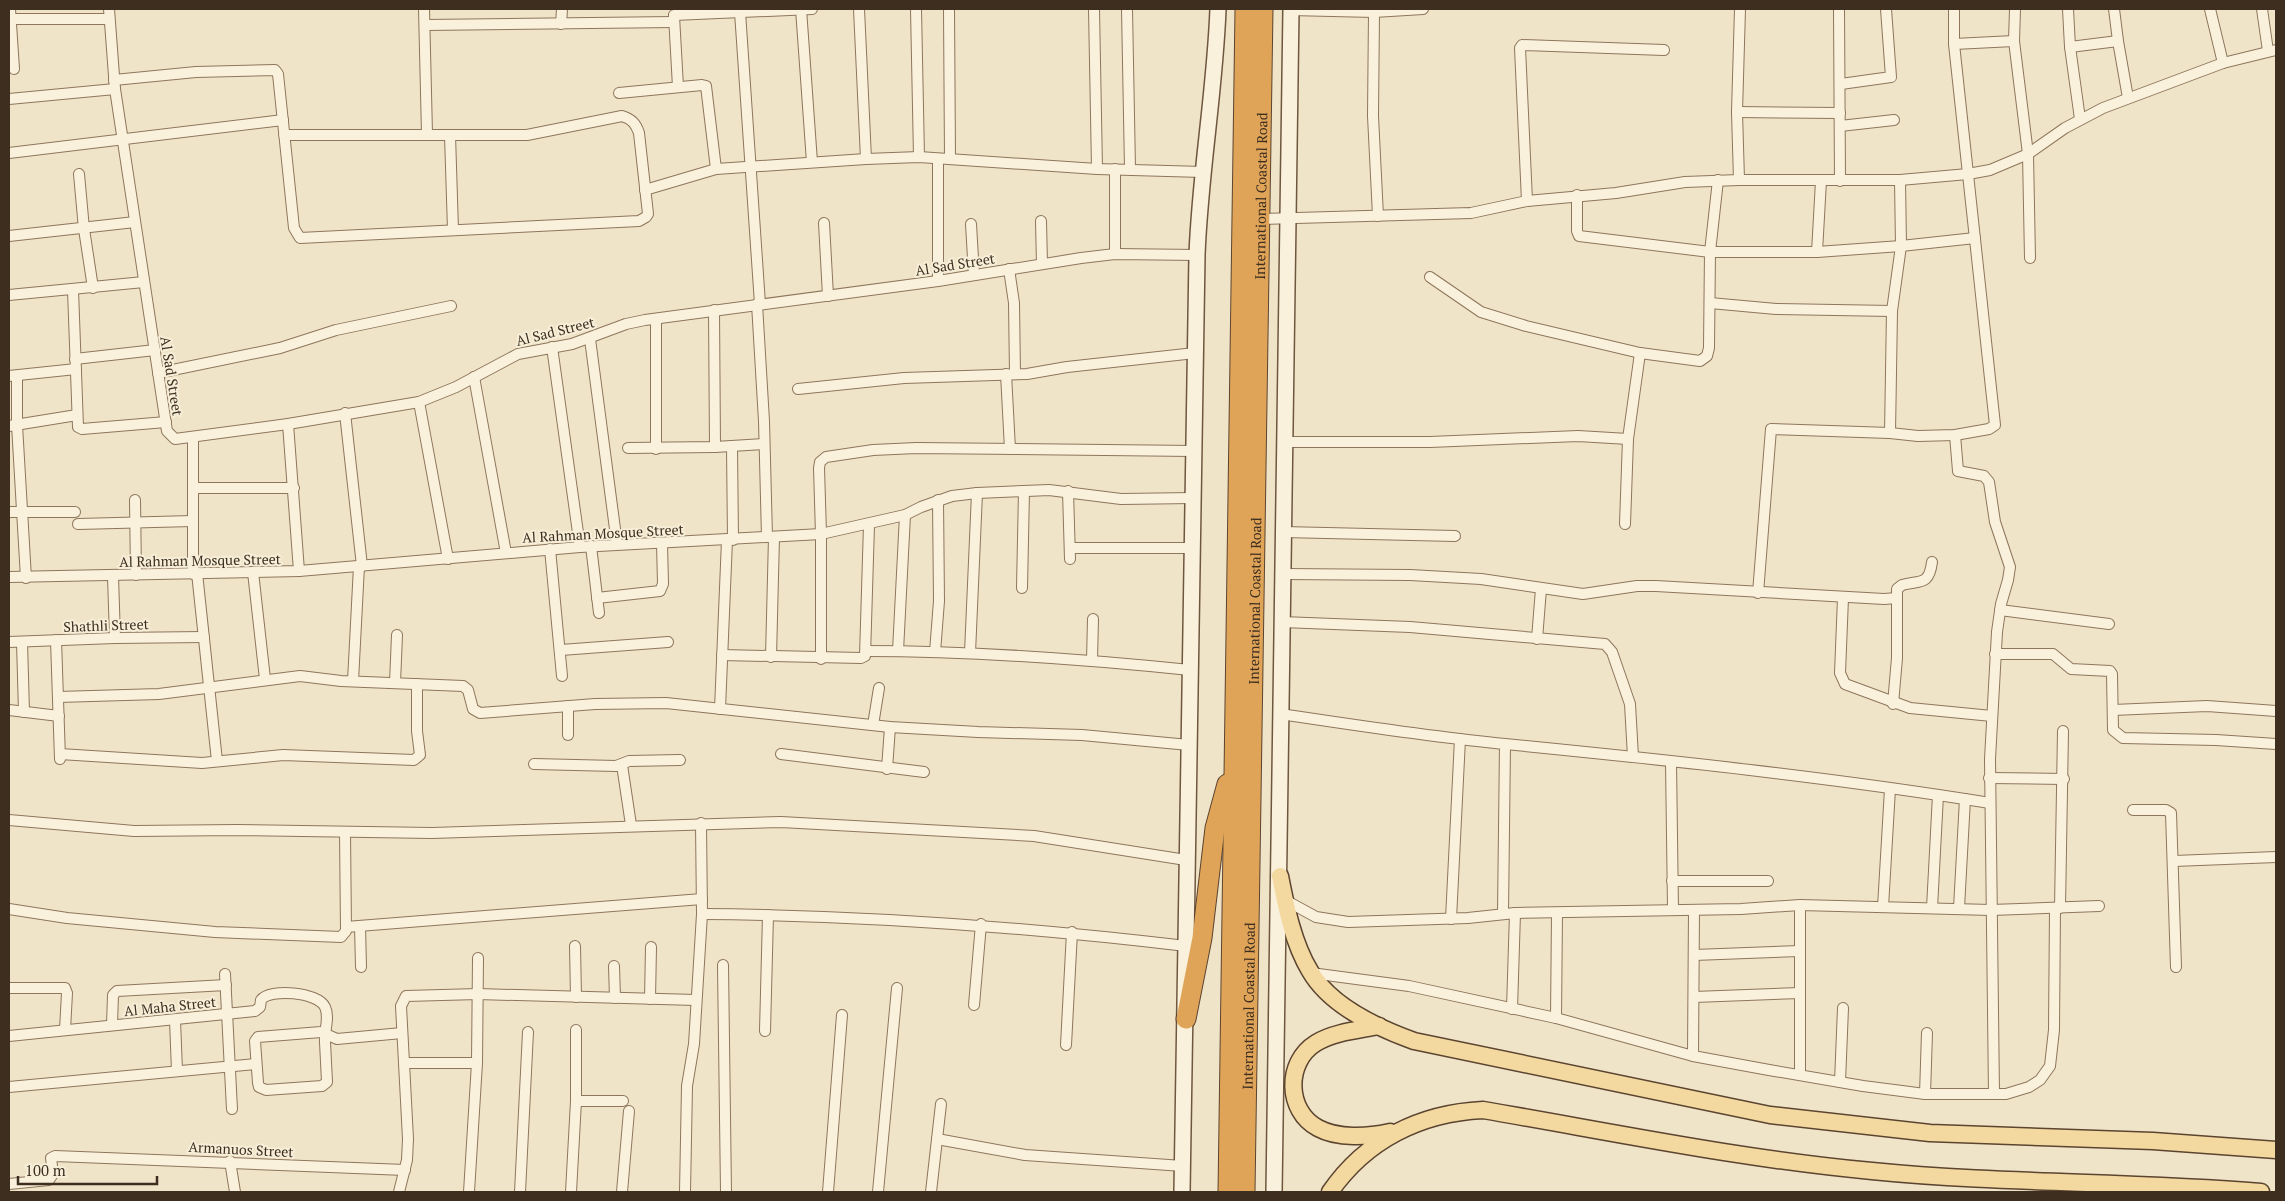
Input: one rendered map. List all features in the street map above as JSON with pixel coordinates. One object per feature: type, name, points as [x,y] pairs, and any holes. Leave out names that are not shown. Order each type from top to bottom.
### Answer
[{"type":"highway","name":"International Coastal Road","points":[[1228,1192],[1245,9]]},
{"type":"highway","name":"International Coastal Road","points":[[1245,1192],[1263,9]]},
{"type":"highway","points":[[1186,1019],[1202,938],[1215,828],[1234,764]]},
{"type":"main road","points":[[1280,876],[1285,900],[1302,956],[1311,973],[1343,1006],[1378,1026],[1433,1046],[1770,1115],[1805,1120],[1930,1133],[2153,1141],[2276,1150]]},
{"type":"main road","points":[[1378,1026],[1331,1036],[1311,1046],[1297,1065],[1293,1079],[1294,1094],[1303,1115],[1321,1130],[1364,1136],[1405,1128],[1444,1114],[1483,1110],[1762,1158],[1870,1171],[1977,1179],[2149,1184],[2261,1192]]},
{"type":"main road","points":[[1330,1192],[1358,1158],[1373,1146],[1405,1128]]},
{"type":"street","points":[[424,9],[427,134]]},
{"type":"street","points":[[561,24],[562,9]]},
{"type":"street","points":[[801,9],[812,162]]},
{"type":"street","points":[[425,25],[561,24],[726,11],[812,9]]},
{"type":"street","points":[[859,9],[866,159]]},
{"type":"street","points":[[916,9],[919,158]]},
{"type":"street","points":[[949,9],[950,160]]},
{"type":"street","points":[[1094,9],[1097,169]]},
{"type":"street","points":[[1127,9],[1130,170]]},
{"type":"street","points":[[1182,1192],[1197,255],[1203,172],[1213,98],[1218,9]]},
{"type":"street","points":[[1274,1192],[1280,876],[1284,442],[1289,218],[1290,9],[1374,12],[1423,9]]},
{"type":"street","points":[[1739,180],[1737,112],[1740,9]]},
{"type":"street","points":[[1839,9],[1841,84],[1840,181]]},
{"type":"street","points":[[1841,84],[1891,77],[1886,9]]},
{"type":"street","points":[[1758,593],[1770,429],[1890,433],[1918,436],[1954,435],[1995,426],[1996,421],[1954,44],[1954,9]]},
{"type":"street","points":[[2015,9],[2014,41],[2028,154],[2030,258]]},
{"type":"street","points":[[2068,9],[2070,47],[2080,119]]},
{"type":"street","points":[[2114,9],[2128,98]]},
{"type":"street","points":[[2210,9],[2223,63]]},
{"type":"street","points":[[1260,219],[1472,213],[1527,201],[1616,193],[1685,182],[1718,180],[1900,180],[1968,174],[1990,170],[2028,154],[2080,119],[2128,98],[2223,63],[2272,50],[2262,9]]},
{"type":"street","points":[[740,12],[758,304],[764,444],[771,537],[771,658]]},
{"type":"street","points":[[1374,12],[1373,116],[1378,216]]},
{"type":"street","points":[[14,69],[10,16],[109,14]]},
{"type":"street","name":"Al Sad Street","points":[[109,14],[115,84],[167,431],[171,437],[179,439],[288,424],[419,402],[435,397],[518,354],[590,339],[626,324],[656,318],[938,281],[1115,254],[1197,255]]},
{"type":"street","points":[[674,15],[678,87]]},
{"type":"street","points":[[1954,44],[2014,41]]},
{"type":"street","points":[[2070,47],[2118,41]]},
{"type":"street","points":[[1527,201],[1520,48],[1522,45],[1664,50]]},
{"type":"street","points":[[9,99],[196,72],[273,69],[278,74],[284,135],[294,228],[300,238],[639,221],[643,220],[648,214],[639,133],[636,125],[630,119],[622,116],[527,136],[427,134],[284,135]]},
{"type":"street","points":[[619,93],[702,85],[707,88],[716,170]]},
{"type":"street","points":[[1737,112],[1840,113]]},
{"type":"street","points":[[9,153],[283,120]]},
{"type":"street","points":[[1840,126],[1894,120]]},
{"type":"street","points":[[450,135],[453,230]]},
{"type":"street","points":[[645,190],[716,170],[750,166],[866,159],[919,158],[1097,169],[1203,172]]},
{"type":"street","points":[[938,159],[938,281]]},
{"type":"street","points":[[1115,254],[1116,169]]},
{"type":"street","points":[[79,174],[84,229],[93,288]]},
{"type":"street","points":[[1430,277],[1481,312],[1526,326],[1640,353],[1700,361],[1709,348],[1710,252],[1718,180]]},
{"type":"street","points":[[1890,433],[1892,311],[1901,246],[1900,180]]},
{"type":"street","points":[[1817,252],[1821,181]]},
{"type":"street","points":[[1577,195],[1577,231],[1579,236],[1710,252],[1817,252],[1975,238]]},
{"type":"street","points":[[1040,221],[1042,264]]},
{"type":"street","points":[[9,236],[135,222]]},
{"type":"street","points":[[824,223],[828,296]]},
{"type":"street","points":[[971,224],[974,275]]},
{"type":"street","points":[[1009,269],[1014,303],[1010,374],[1010,449]]},
{"type":"street","points":[[9,295],[144,282]]},
{"type":"street","points":[[73,290],[78,425],[82,428],[166,422]]},
{"type":"street","points":[[1710,303],[1776,309],[1892,311]]},
{"type":"street","points":[[158,373],[280,348],[336,330],[451,306]]},
{"type":"street","points":[[714,310],[715,447]]},
{"type":"street","points":[[656,318],[656,449]]},
{"type":"street","points":[[590,339],[617,544]]},
{"type":"street","points":[[552,347],[580,547]]},
{"type":"street","points":[[26,578],[22,512],[14,453],[13,376],[155,350]]},
{"type":"street","points":[[798,389],[904,378],[1010,374],[1195,353]]},
{"type":"street","points":[[1625,524],[1628,439],[1640,353]]},
{"type":"street","points":[[474,377],[506,553]]},
{"type":"street","points":[[419,402],[448,559]]},
{"type":"street","points":[[345,413],[360,566],[353,681]]},
{"type":"street","points":[[13,425],[77,415]]},
{"type":"street","points":[[288,424],[299,571]]},
{"type":"street","points":[[1954,435],[1958,471],[1984,476],[1989,482],[1995,522],[2010,567],[2000,610],[1995,654],[1989,778],[1994,1094]]},
{"type":"street","points":[[1284,442],[1430,442],[1578,436],[1628,439]]},
{"type":"street","points":[[193,437],[195,573],[204,637],[217,761]]},
{"type":"street","points":[[628,448],[656,449],[764,444]]},
{"type":"street","points":[[720,709],[730,540],[732,446]]},
{"type":"street","points":[[821,659],[819,468],[820,462],[826,457],[874,450],[916,448],[1194,451]]},
{"type":"street","points":[[193,488],[294,488]]},
{"type":"street","points":[[1022,588],[1024,491]]},
{"type":"street","points":[[1068,491],[1070,559]]},
{"type":"street","name":"Al Rahman Mosque Street","points":[[9,578],[299,571],[617,544],[730,540],[821,534],[870,525],[904,515],[938,500],[978,493],[1068,491],[1121,499],[1193,498]]},
{"type":"street","points":[[970,653],[978,493]]},
{"type":"street","points":[[135,500],[136,575]]},
{"type":"street","points":[[935,652],[940,567],[938,500]]},
{"type":"street","points":[[9,512],[76,512]]},
{"type":"street","points":[[898,651],[904,515]]},
{"type":"street","points":[[78,524],[193,521]]},
{"type":"street","points":[[722,655],[821,659],[861,658],[865,656],[870,525]]},
{"type":"street","points":[[1283,532],[1455,536]]},
{"type":"street","points":[[597,598],[660,591],[663,584],[662,543]]},
{"type":"street","points":[[591,546],[599,613]]},
{"type":"street","points":[[1070,548],[1192,548]]},
{"type":"street","points":[[550,550],[562,676]]},
{"type":"street","points":[[1893,704],[1897,658],[1897,598],[1899,586],[1919,583],[1926,579],[1931,573],[1932,562]]},
{"type":"street","points":[[254,572],[265,679]]},
{"type":"street","points":[[1283,574],[1410,575],[1481,578],[1541,589],[1583,594],[1636,586],[1843,598],[1897,598]]},
{"type":"street","points":[[113,576],[115,638]]},
{"type":"street","points":[[1537,639],[1541,589]]},
{"type":"street","points":[[1843,598],[1840,678],[1845,684],[1893,704],[1927,711],[1992,716]]},
{"type":"street","points":[[2000,610],[2109,624]]},
{"type":"street","points":[[1092,660],[1093,619]]},
{"type":"street","points":[[1282,622],[1420,628],[1601,643],[1608,647],[1630,704],[1633,756]]},
{"type":"street","points":[[395,683],[397,635]]},
{"type":"street","name":"Shathli Street","points":[[9,642],[204,637]]},
{"type":"street","points":[[56,640],[60,757],[202,763],[283,755],[417,759],[420,749],[417,731],[417,684]]},
{"type":"street","points":[[22,642],[24,712]]},
{"type":"street","points":[[561,650],[668,642]]},
{"type":"street","points":[[866,651],[970,653],[1092,660],[1190,670]]},
{"type":"street","points":[[1995,654],[2053,654],[2071,669],[2110,671],[2112,674],[2114,730],[2117,735],[2123,738],[2216,740],[2276,744]]},
{"type":"street","points":[[58,697],[159,694],[300,676],[353,681],[463,686],[468,690],[473,708],[480,713],[642,702],[890,727],[1082,735],[1188,745]]},
{"type":"street","points":[[874,725],[879,688]]},
{"type":"street","points":[[568,706],[568,735]]},
{"type":"street","points":[[2114,710],[2207,706],[2276,711]]},
{"type":"street","points":[[9,710],[59,716]]},
{"type":"street","points":[[1280,714],[1460,739],[1633,756],[1990,803]]},
{"type":"street","points":[[887,769],[890,727]]},
{"type":"street","points":[[1311,973],[1409,986],[1556,1018],[1693,1056],[1840,1082],[1925,1094],[1994,1094],[2016,1092],[2029,1088],[2040,1080],[2050,1066],[2055,998],[2057,908],[2064,779],[2064,731]]},
{"type":"street","points":[[1452,919],[1460,739]]},
{"type":"street","points":[[1503,914],[1505,744]]},
{"type":"street","points":[[781,754],[887,769],[924,772]]},
{"type":"street","points":[[534,764],[622,765],[629,761],[680,760]]},
{"type":"street","points":[[1671,762],[1673,909]]},
{"type":"street","points":[[622,765],[631,825]]},
{"type":"street","points":[[1989,778],[2064,779]]},
{"type":"street","points":[[1883,907],[1890,789]]},
{"type":"street","points":[[1932,908],[1938,795]]},
{"type":"street","points":[[1958,908],[1965,799]]},
{"type":"street","points":[[2133,810],[2166,810],[2171,813],[2176,967]]},
{"type":"street","points":[[9,820],[126,830],[345,832],[481,832],[631,825],[781,822],[1019,835],[1186,860]]},
{"type":"street","points":[[685,1192],[687,1086],[694,1044],[702,914],[701,823]]},
{"type":"street","points":[[9,909],[111,922],[274,936],[337,938],[344,935],[346,928],[345,832]]},
{"type":"street","points":[[2174,861],[2276,857]]},
{"type":"street","points":[[1672,881],[1768,881]]},
{"type":"street","points":[[346,928],[702,899]]},
{"type":"street","points":[[1285,900],[1316,917],[1340,922],[1452,919],[1515,913],[1694,910],[1800,905],[1991,910],[2099,906]]},
{"type":"street","points":[[1800,905],[1800,1075]]},
{"type":"street","points":[[1693,1056],[1694,910]]},
{"type":"street","points":[[1512,1009],[1515,913]]},
{"type":"street","points":[[1556,1018],[1557,913]]},
{"type":"street","points":[[702,914],[768,914],[981,924],[1072,932],[1186,946]]},
{"type":"street","points":[[765,1031],[768,914]]},
{"type":"street","points":[[974,1005],[981,924]]},
{"type":"street","points":[[360,926],[361,967]]},
{"type":"street","points":[[1066,1045],[1072,932]]},
{"type":"street","points":[[575,946],[576,997]]},
{"type":"street","points":[[650,999],[651,948]]},
{"type":"street","points":[[1694,955],[1800,951]]},
{"type":"street","points":[[469,1192],[477,1063],[478,958]]},
{"type":"street","points":[[723,964],[726,1192]]},
{"type":"street","points":[[614,966],[615,998]]},
{"type":"street","points":[[225,974],[232,1109]]},
{"type":"street","points":[[112,1025],[113,995],[117,991],[226,985]]},
{"type":"street","points":[[9,988],[60,986],[65,988],[67,993],[65,1030]]},
{"type":"street","points":[[878,1192],[897,988]]},
{"type":"street","name":"Al Maha Street","points":[[9,1036],[258,1010],[260,1000],[267,995],[296,993],[321,1002],[325,1007],[325,1033]]},
{"type":"street","points":[[1694,997],[1800,993]]},
{"type":"street","points":[[399,1192],[405,1170],[408,1139],[401,1006],[406,996],[478,994],[696,1000]]},
{"type":"street","points":[[1840,1082],[1843,1008]]},
{"type":"street","points":[[828,1192],[842,1015]]},
{"type":"street","points":[[175,1020],[177,1071]]},
{"type":"street","points":[[571,1192],[576,1101],[576,1030]]},
{"type":"street","points":[[520,1192],[528,1032]]},
{"type":"street","points":[[325,1033],[327,1082],[322,1086],[262,1089],[258,1083],[256,1064],[255,1041],[258,1037],[325,1033],[336,1039],[402,1033]]},
{"type":"street","points":[[1925,1094],[1927,1033]]},
{"type":"street","points":[[404,1063],[477,1063]]},
{"type":"street","points":[[9,1087],[256,1064]]},
{"type":"street","points":[[576,1101],[623,1101]]},
{"type":"street","points":[[931,1192],[941,1104]]},
{"type":"street","points":[[622,1192],[629,1111]]},
{"type":"street","points":[[937,1139],[1026,1155],[1183,1166]]},
{"type":"street","name":"Armanuos Street","points":[[9,1184],[48,1180],[52,1174],[51,1158],[56,1156],[230,1161],[405,1170]]},
{"type":"street","points":[[230,1161],[235,1192]]}]
